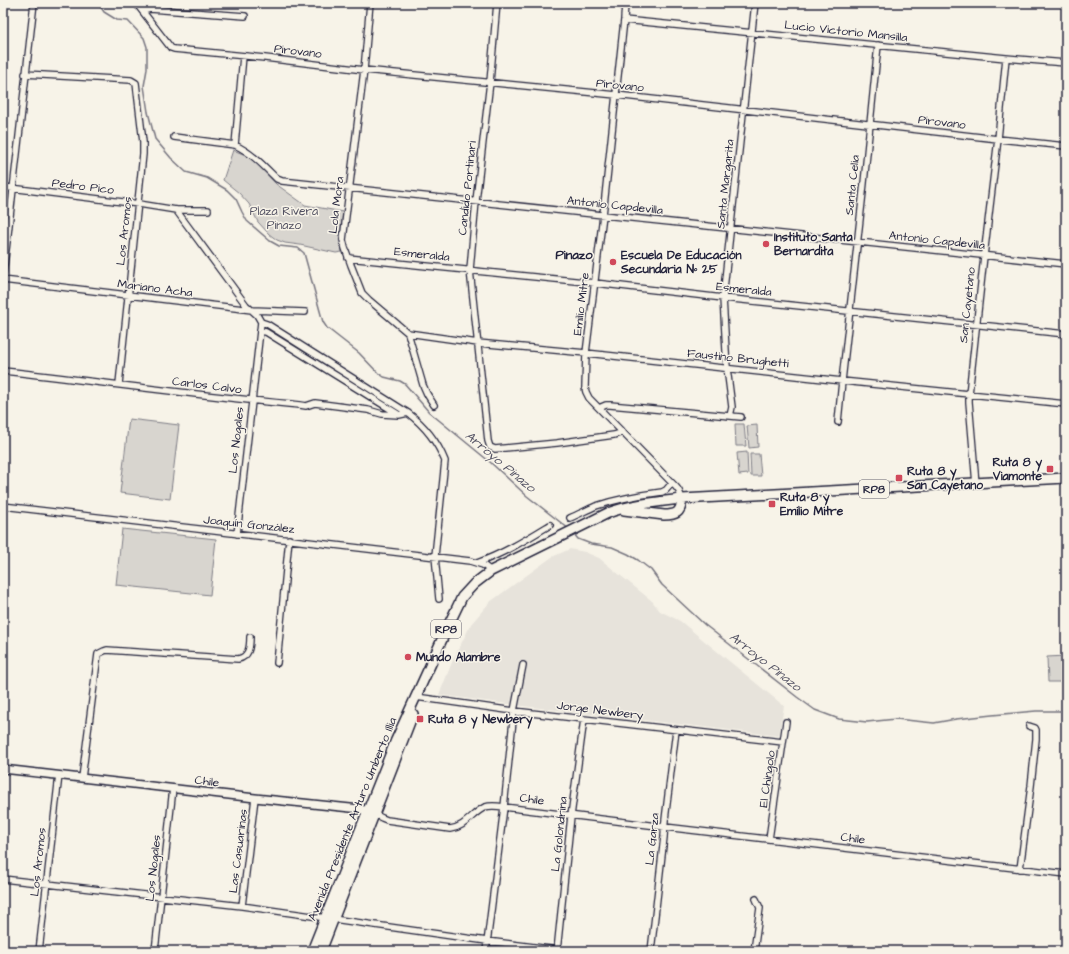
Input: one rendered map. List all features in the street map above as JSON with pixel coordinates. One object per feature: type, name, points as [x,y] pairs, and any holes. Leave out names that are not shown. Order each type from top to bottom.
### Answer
[{"type":"main road","name":"Avenida Presidente Arturo Umberto Illia","points":[[320,951],[329,919],[371,812],[396,740],[462,597],[474,584],[491,571],[608,512],[644,503],[1066,478]]},
{"type":"main road","points":[[618,509],[670,515],[675,514],[679,510],[682,500]]},
{"type":"main road","name":"Avenida Presidente Arturo Umberto Illia","points":[[312,951],[329,919]]},
{"type":"street","points":[[3,274],[34,3]]},
{"type":"street","points":[[136,3],[143,11],[150,9],[245,16]]},
{"type":"street","name":"Lola Mora","points":[[370,3],[364,70],[343,240],[344,248],[362,293],[408,333]]},
{"type":"street","name":"Candido Portinari","points":[[497,3],[470,270],[488,441],[490,447],[495,449],[557,443],[614,435],[622,432]]},
{"type":"street","name":"Emilio Mitre","points":[[625,3],[603,215],[586,353],[585,388],[589,398],[679,491],[682,500]]},
{"type":"street","name":"Santa Margarita","points":[[730,416],[732,407],[727,368],[723,298],[744,110],[754,3]]},
{"type":"street","name":"Pirovano","points":[[143,11],[171,48],[174,49],[364,70],[616,95],[1066,146]]},
{"type":"street","name":"Lucio Victorio Mansilla","points":[[624,20],[878,46],[1066,63]]},
{"type":"street","name":"Santa Celia","points":[[838,422],[878,46]]},
{"type":"street","points":[[235,145],[243,56]]},
{"type":"street","name":"San Cayetano","points":[[976,484],[969,394],[1006,58]]},
{"type":"street","name":"Los Aromos","points":[[25,74],[131,80],[136,83],[143,154],[139,204],[119,384]]},
{"type":"street","name":"Antonio Capdevilla","points":[[174,137],[235,145],[251,154],[277,179],[282,181],[1066,264]]},
{"type":"street","name":"Pedro Pico","points":[[3,187],[176,210],[208,210]]},
{"type":"street","points":[[176,210],[246,305],[257,315],[260,322],[267,324],[408,413],[427,430],[445,461],[435,556],[439,599]]},
{"type":"street","name":"Esmeralda","points":[[348,258],[1066,334]]},
{"type":"street","name":"Mariano Acha","points":[[3,280],[252,310],[305,312]]},
{"type":"street","name":"Los Nogales","points":[[237,534],[260,322]]},
{"type":"street","points":[[260,331],[266,332],[399,415]]},
{"type":"street","points":[[408,333],[422,385],[434,405]]},
{"type":"street","name":"Faustino Brughetti","points":[[408,333],[478,343],[1066,404]]},
{"type":"street","name":"Carlos Calvo","points":[[3,371],[300,406],[315,403],[368,410],[382,414],[399,415],[408,413]]},
{"type":"street","points":[[599,408],[610,405],[741,417]]},
{"type":"street","points":[[570,518],[595,506],[630,496],[662,492],[672,483]]},
{"type":"street","name":"Joaquín González","points":[[3,506],[435,556],[470,561],[485,566],[491,571]]},
{"type":"street","points":[[477,563],[525,540],[550,525]]},
{"type":"street","points":[[277,663],[289,539]]},
{"type":"street","points":[[82,778],[98,654],[107,650],[238,659],[245,656],[248,651],[250,646],[250,637]]},
{"type":"street","points":[[486,951],[514,711],[523,665]]},
{"type":"street","name":"Jorge Newbery","points":[[416,697],[514,711],[783,742]]},
{"type":"street","name":"La Golondrina","points":[[557,950],[584,719]]},
{"type":"street","name":"El Chingolo","points":[[770,839],[786,722]]},
{"type":"street","points":[[1020,868],[1036,739],[1036,730],[1029,726]]},
{"type":"street","name":"La Garza","points":[[651,951],[676,730]]},
{"type":"street","name":"Chile","points":[[3,769],[360,809],[371,812],[387,820],[450,829],[457,828],[462,825],[486,806],[504,807],[1066,874]]},
{"type":"street","name":"Los Aromos","points":[[39,951],[59,775]]},
{"type":"street","name":"Los Nogales","points":[[155,951],[173,788]]},
{"type":"street","name":"Las Casuarinas","points":[[242,906],[255,798]]},
{"type":"street","points":[[3,879],[242,906],[566,951]]},
{"type":"street","points":[[754,951],[760,908],[756,899]]},
{"type":"shaded area","points":[[570,549],[585,552],[599,558],[652,601],[660,611],[680,621],[784,706],[779,736],[439,695],[453,660],[471,624],[490,602],[552,557]]},
{"type":"green space","name":"Plaza Rivera Pinazo","points":[[233,150],[246,155],[255,162],[276,184],[305,205],[343,212],[340,238],[342,252],[336,253],[285,243],[277,240],[269,234],[258,222],[249,204],[239,193],[223,180]]},
{"type":"green space","points":[[3,193],[8,193],[3,231]]},
{"type":"green space","points":[[129,419],[179,425],[170,499],[120,493]]},
{"type":"green space","points":[[735,424],[744,424],[746,446],[736,446]]},
{"type":"green space","points":[[757,425],[758,447],[749,448],[747,426]]},
{"type":"green space","points":[[747,452],[748,474],[739,475],[737,453]]},
{"type":"green space","points":[[750,454],[759,454],[761,476],[751,476]]},
{"type":"green space","points":[[122,529],[216,539],[210,595],[116,585]]},
{"type":"green space","points":[[1066,656],[1066,682],[1048,682],[1047,657]]},
{"type":"waterway","name":"Arroyo Pinazo","points":[[98,3],[104,12],[117,20],[128,21],[144,38],[147,47],[147,69],[144,86],[148,112],[155,139],[171,158],[186,172],[207,178],[227,190],[236,199],[247,221],[270,241],[279,246],[298,248],[304,253],[323,322],[327,328],[359,353],[378,373],[384,377],[400,381],[405,384],[429,412],[490,462],[527,496],[569,529]]},
{"type":"waterway","name":"Arroyo Pinazo","points":[[573,533],[578,539],[591,544],[612,547],[638,560],[651,570],[662,585],[705,625],[815,710],[839,719],[867,722],[896,719],[934,723],[992,715],[1036,711],[1066,711]]},
{"type":"place","name":"Instituto Santa Bernardita","points":[[766,244]]},
{"type":"place","name":"Escuela De Educación Secundaria Nº 25","points":[[613,262]]},
{"type":"place","name":"Ruta 8 y Viamonte","points":[[1050,469]]},
{"type":"place","name":"Ruta 8 y San Cayetano","points":[[899,478]]},
{"type":"place","name":"Ruta 8 y Emilio Mitre","points":[[772,504]]},
{"type":"place","name":"Mundo Alambre","points":[[408,657]]},
{"type":"place","name":"Ruta 8 y Newbery","points":[[420,719]]},
{"type":"district","name":"Pinazo","points":[[574,254]]}]
